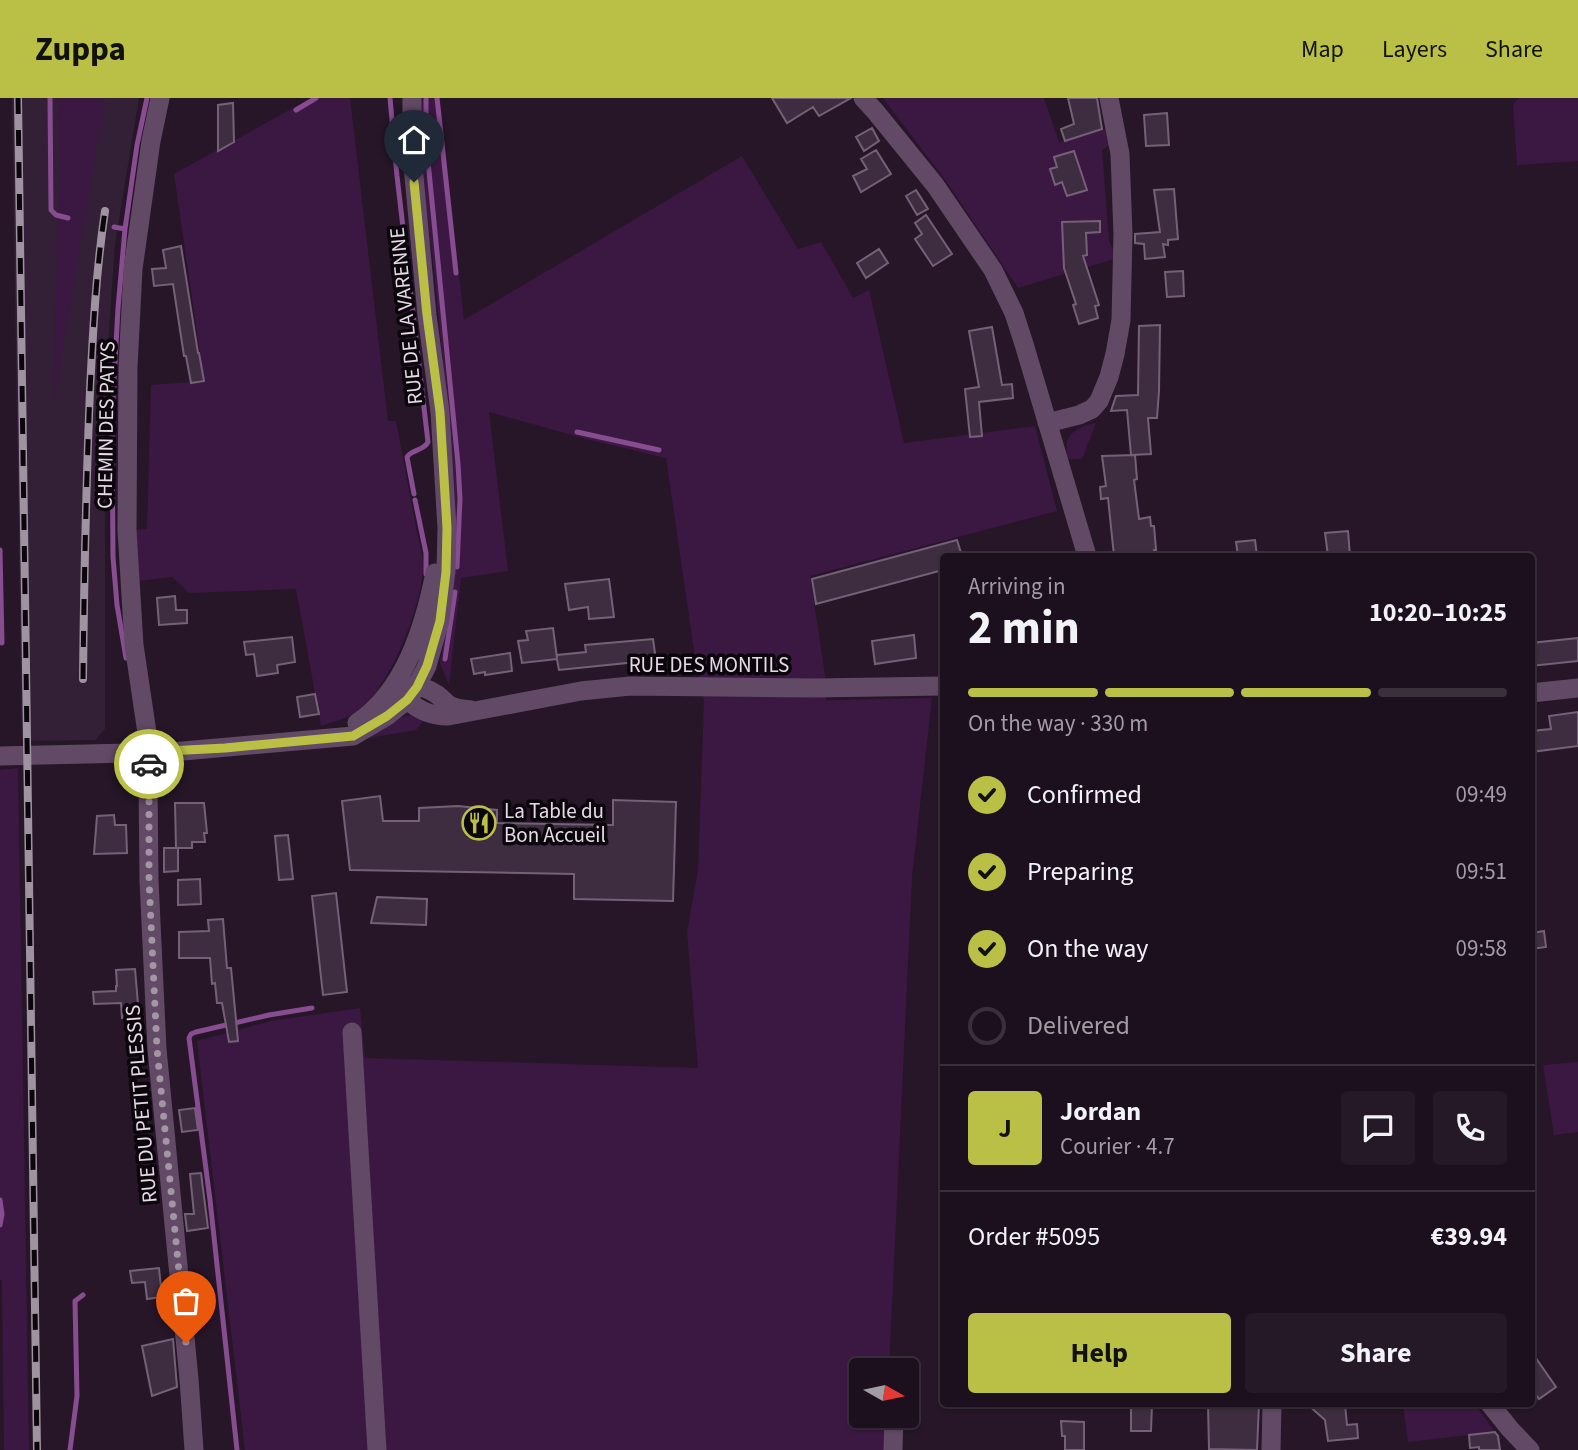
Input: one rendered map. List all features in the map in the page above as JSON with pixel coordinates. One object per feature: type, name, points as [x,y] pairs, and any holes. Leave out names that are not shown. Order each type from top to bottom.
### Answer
[{"type":"street","name":"CHEMIN DES PATYS","points":[[150,752],[134,645],[129,582],[128,367],[133,269],[151,141],[160,98]]},
{"type":"street","name":"RUE DE LA VARENNE","points":[[411,691],[427,666],[440,621],[444,596],[447,528],[440,412],[427,315],[412,155],[412,98]]},
{"type":"street","points":[[863,98],[935,185],[993,270],[1014,313],[1086,553]]},
{"type":"street","points":[[1047,423],[1092,409],[1099,401],[1115,354],[1121,320],[1124,234],[1120,154],[1109,98]]},
{"type":"street","name":"RUE DE LA VARENNE","points":[[385,697],[417,638],[430,598],[441,541],[444,488]]},
{"type":"street","points":[[411,691],[407,678],[428,630],[430,598]]},
{"type":"street","points":[[427,666],[430,684],[439,696]]},
{"type":"street","name":"RUE DES MONTILS","points":[[476,710],[451,706],[432,691],[411,691],[421,710],[441,716],[476,710],[581,691],[630,686],[940,686]]},
{"type":"street","points":[[1535,693],[1578,688]]},
{"type":"street","points":[[317,739],[355,723],[377,707],[392,690],[411,691]]},
{"type":"street","points":[[0,756],[214,749],[353,736],[387,716],[411,691]]},
{"type":"street","name":"RUE DU PETIT PLESSIS","points":[[150,752],[149,880],[157,1049],[194,1450]]},
{"type":"street","points":[[352,1032],[377,1450]]},
{"type":"street","points":[[1271,1450],[1272,1407]]},
{"type":"street","points":[[1493,1407],[1530,1450]]},
{"type":"street","points":[[893,1450],[894,1428]]},
{"type":"shaded area","points":[[12,98],[139,98],[115,244],[107,359],[105,729],[95,740],[22,741]]},
{"type":"shaded area","points":[[58,98],[105,98],[53,407],[59,173]]},
{"type":"shaded area","points":[[311,98],[350,98],[388,421],[396,421],[423,564],[421,585],[410,625],[380,686],[356,712],[321,726],[296,589],[189,593],[172,577],[129,582],[127,530],[147,529],[151,385],[204,381],[174,174]]},
{"type":"shaded area","points":[[423,98],[440,98],[464,320],[742,156],[798,249],[821,242],[853,298],[869,290],[904,443],[1035,426],[1057,511],[810,576],[825,675],[826,700],[932,698],[912,877],[890,1358],[849,1358],[849,1428],[889,1428],[888,1450],[245,1450],[197,1041],[271,1021],[360,1008],[365,1058],[698,1068],[687,932],[698,870],[704,701],[697,671],[666,458],[489,412],[508,571],[461,578],[449,685],[440,663],[454,581],[455,501],[418,119]]},
{"type":"shaded area","points":[[883,98],[1044,98],[1059,142],[1108,128],[1109,146],[1102,150],[1109,241],[1117,258],[1018,288],[946,181]]},
{"type":"shaded area","points":[[1519,98],[1578,98],[1578,161],[1517,165],[1513,104]]},
{"type":"shaded area","points":[[1096,423],[1082,459],[1068,459],[1068,439],[1076,430]]},
{"type":"shaded area","points":[[413,715],[425,718],[416,730],[357,740],[398,718]]},
{"type":"shaded area","points":[[18,768],[29,1450],[4,1450],[0,1279],[0,770]]},
{"type":"shaded area","points":[[1578,1062],[1578,1132],[1554,1135],[1543,1065]]},
{"type":"shaded area","points":[[1403,1407],[1477,1407],[1495,1432],[1408,1442]]},
{"type":"building","points":[[772,98],[851,98],[819,116],[813,107],[787,123]]},
{"type":"building","points":[[1068,98],[1097,98],[1102,129],[1065,141],[1061,129],[1074,124]]},
{"type":"building","points":[[233,103],[234,142],[218,151],[218,105]]},
{"type":"building","points":[[1167,113],[1169,145],[1146,146],[1144,115]]},
{"type":"building","points":[[872,128],[879,141],[864,151],[856,137]]},
{"type":"building","points":[[876,150],[891,174],[861,192],[853,176],[867,169],[861,159]]},
{"type":"building","points":[[1074,151],[1087,190],[1067,196],[1062,182],[1055,185],[1050,169],[1057,167],[1054,157]]},
{"type":"building","points":[[1174,189],[1178,239],[1168,240],[1168,245],[1163,244],[1165,257],[1145,259],[1144,244],[1135,243],[1135,234],[1160,232],[1154,190]]},
{"type":"building","points":[[916,190],[928,209],[917,215],[906,196]]},
{"type":"building","points":[[926,215],[952,254],[933,266],[915,239],[922,234],[915,223]]},
{"type":"building","points":[[1100,221],[1100,232],[1086,233],[1087,255],[1083,256],[1099,305],[1095,306],[1098,318],[1079,324],[1073,305],[1076,304],[1064,268],[1062,222]]},
{"type":"building","points":[[181,246],[204,381],[191,383],[173,284],[154,286],[152,269],[166,268],[163,250]]},
{"type":"building","points":[[879,249],[888,263],[866,278],[857,263]]},
{"type":"building","points":[[1183,271],[1184,296],[1167,297],[1165,272]]},
{"type":"building","points":[[1160,325],[1157,418],[1148,418],[1151,454],[1131,455],[1127,410],[1111,411],[1116,396],[1138,395],[1139,326]]},
{"type":"building","points":[[992,327],[1002,385],[1012,384],[1013,398],[979,402],[982,436],[970,437],[965,389],[979,387],[969,331]]},
{"type":"building","points":[[1135,455],[1137,479],[1134,480],[1139,519],[1150,517],[1151,526],[1154,526],[1154,553],[1114,553],[1108,498],[1101,499],[1100,487],[1106,486],[1102,456]]},
{"type":"building","points":[[1348,531],[1350,553],[1328,553],[1325,533]]},
{"type":"building","points":[[957,540],[961,553],[940,553],[940,571],[816,604],[812,579]]},
{"type":"building","points":[[1255,540],[1257,553],[1238,553],[1236,542]]},
{"type":"building","points":[[609,579],[614,617],[589,619],[588,607],[569,610],[565,584]]},
{"type":"building","points":[[175,596],[176,610],[187,610],[187,623],[159,625],[157,598]]},
{"type":"building","points":[[553,628],[557,658],[557,655],[586,652],[585,645],[653,639],[656,660],[559,670],[557,659],[522,663],[518,641],[528,640],[526,631]]},
{"type":"building","points":[[914,635],[916,658],[875,664],[872,641]]},
{"type":"building","points":[[292,637],[295,662],[277,665],[278,673],[257,676],[254,654],[246,655],[244,642]]},
{"type":"building","points":[[1578,638],[1578,661],[1535,666],[1535,643]]},
{"type":"building","points":[[510,653],[512,671],[474,674],[471,659]]},
{"type":"building","points":[[315,694],[319,714],[300,717],[297,697]]},
{"type":"building","points":[[1578,712],[1578,746],[1535,751],[1535,731],[1551,729],[1549,716]]},
{"type":"building","points":[[380,796],[383,821],[419,821],[419,808],[458,806],[497,810],[497,823],[613,825],[613,800],[676,802],[673,901],[574,899],[574,874],[350,870],[342,801]]},
{"type":"building","points":[[175,803],[204,803],[207,833],[204,833],[205,842],[192,842],[192,848],[176,848]]},
{"type":"building","points":[[114,815],[115,825],[126,825],[127,853],[94,854],[97,816]]},
{"type":"building","points":[[288,835],[293,879],[279,880],[275,836]]},
{"type":"building","points":[[164,848],[178,848],[178,871],[164,872]]},
{"type":"building","points":[[200,879],[201,904],[178,905],[178,880]]},
{"type":"building","points":[[336,893],[347,992],[323,995],[312,896]]},
{"type":"building","points":[[377,897],[427,899],[426,925],[371,923]]},
{"type":"building","points":[[223,919],[238,1041],[229,1042],[222,1003],[217,1003],[215,983],[212,984],[210,958],[179,958],[179,932],[209,931],[208,920]]},
{"type":"building","points":[[1544,931],[1546,947],[1535,948],[1535,932]]},
{"type":"building","points":[[135,969],[139,1016],[122,1018],[121,1003],[94,1004],[93,992],[116,991],[116,970]]},
{"type":"building","points":[[195,1108],[198,1130],[182,1132],[179,1110]]},
{"type":"building","points":[[201,1173],[208,1228],[187,1231],[185,1214],[194,1214],[190,1174]]},
{"type":"building","points":[[159,1268],[162,1297],[147,1299],[145,1282],[132,1283],[130,1271]]},
{"type":"building","points":[[173,1339],[177,1387],[152,1396],[142,1346]]},
{"type":"building","points":[[1535,1357],[1556,1387],[1539,1399],[1535,1394]]},
{"type":"building","points":[[1131,1407],[1152,1407],[1151,1431],[1131,1431]]},
{"type":"building","points":[[1208,1407],[1259,1407],[1257,1450],[1209,1449]]},
{"type":"building","points":[[1310,1407],[1345,1407],[1347,1425],[1357,1424],[1358,1438],[1328,1441],[1325,1420]]},
{"type":"building","points":[[1061,1421],[1084,1422],[1084,1450],[1065,1450]]},
{"type":"building","points":[[1495,1432],[1500,1450],[1470,1448],[1469,1435]]},
{"type":"waterway","points":[[50,98],[51,210],[56,215],[68,218]]},
{"type":"waterway","points":[[125,229],[147,98]]},
{"type":"waterway","points":[[296,110],[316,98]]},
{"type":"waterway","points":[[390,98],[428,442],[407,457],[414,494]]},
{"type":"waterway","points":[[426,98],[426,141],[458,464],[460,499],[457,567]]},
{"type":"waterway","points":[[437,98],[456,273]]},
{"type":"waterway","points":[[114,227],[125,229],[112,418],[113,557],[117,605],[126,658]]},
{"type":"waterway","points":[[577,432],[659,450]]},
{"type":"waterway","points":[[415,500],[426,553],[426,574]]},
{"type":"waterway","points":[[0,550],[2,643]]},
{"type":"waterway","points":[[445,659],[455,592]]},
{"type":"waterway","points":[[237,1450],[210,1200],[189,1038],[196,1032],[312,1008]]},
{"type":"waterway","points":[[0,1200],[0,1225]]},
{"type":"waterway","points":[[70,1450],[77,1396],[75,1301],[83,1295]]},
{"type":"railway","points":[[18,98],[37,1450]]},
{"type":"railway","points":[[83,679],[90,391],[97,278],[105,211]]},
{"type":"way so far","points":[[149,764],[149,880],[157,1049],[186,1343]]},
{"type":"place","name":"La Table du Bon Accueil","points":[[479,823]]},
{"type":"route","points":[[149,764],[150,752],[353,736],[371,727],[407,700],[427,666],[444,596],[447,528],[440,412],[414,182]]}]
